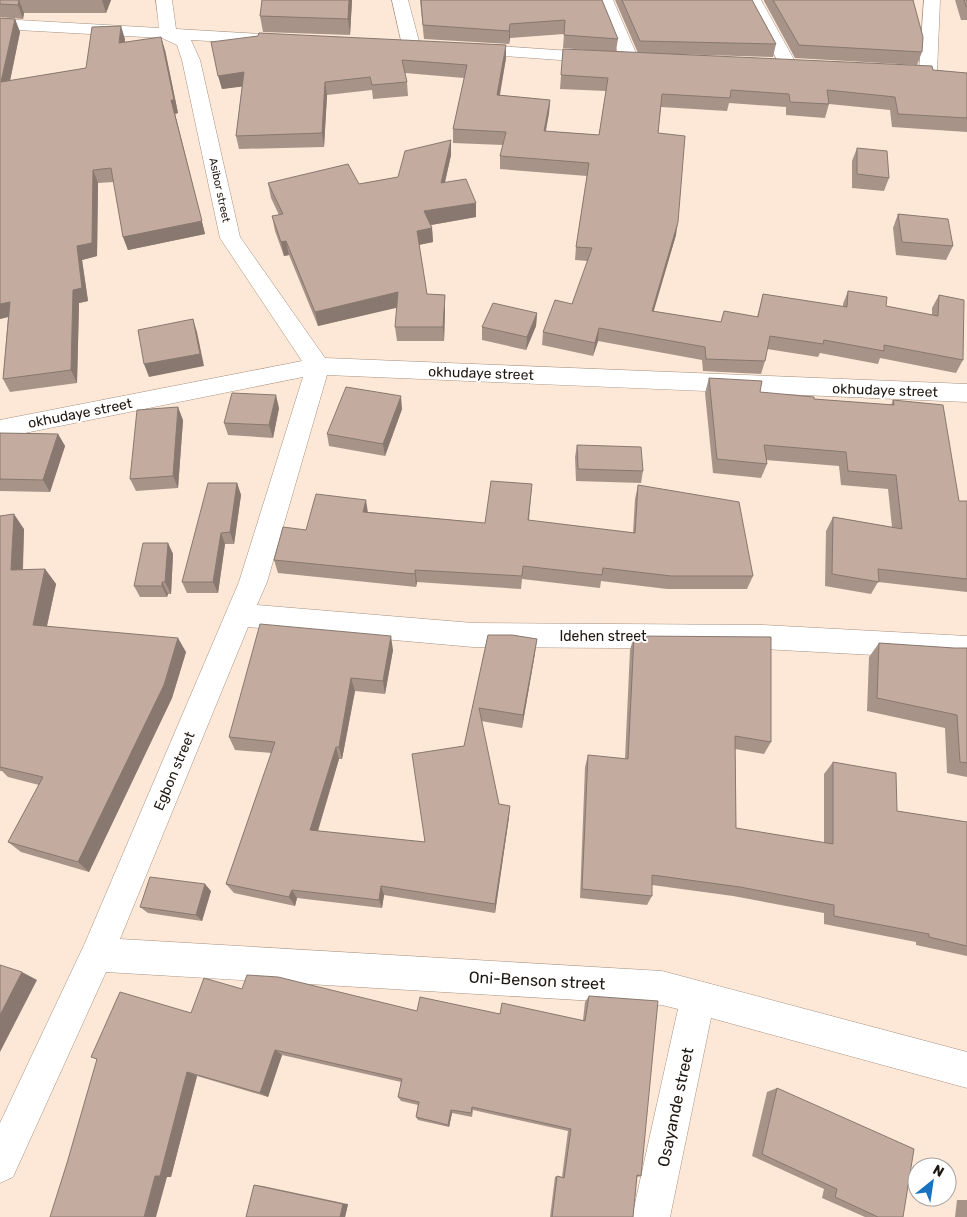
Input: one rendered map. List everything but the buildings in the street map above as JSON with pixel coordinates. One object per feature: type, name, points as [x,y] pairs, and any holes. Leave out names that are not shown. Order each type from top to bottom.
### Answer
[{"type":"street","points":[[164,0],[168,35]]},
{"type":"street","points":[[400,0],[411,45]]},
{"type":"street","points":[[605,0],[630,60]]},
{"type":"street","points":[[753,0],[788,65]]},
{"type":"street","points":[[928,72],[932,0]]},
{"type":"street","points":[[0,24],[168,35],[294,40]]},
{"type":"street","name":"Asibor street","points":[[168,35],[184,42],[188,48],[230,238],[318,366]]},
{"type":"street","points":[[392,44],[431,47]]},
{"type":"street","points":[[451,48],[650,61]]},
{"type":"street","points":[[768,64],[806,66]]},
{"type":"street","points":[[910,71],[948,74]]},
{"type":"street","name":"okhudaye street","points":[[0,429],[318,366],[967,393]]},
{"type":"street","name":"Egbon street","points":[[0,1164],[97,955],[240,616],[253,582],[318,366]]},
{"type":"street","name":"Idehen street","points":[[240,616],[473,635],[763,637],[967,648]]},
{"type":"street","name":"Oni-Benson street","points":[[97,955],[662,988],[967,1070]]},
{"type":"street","name":"Osayande street","points":[[651,1217],[698,998]]}]
